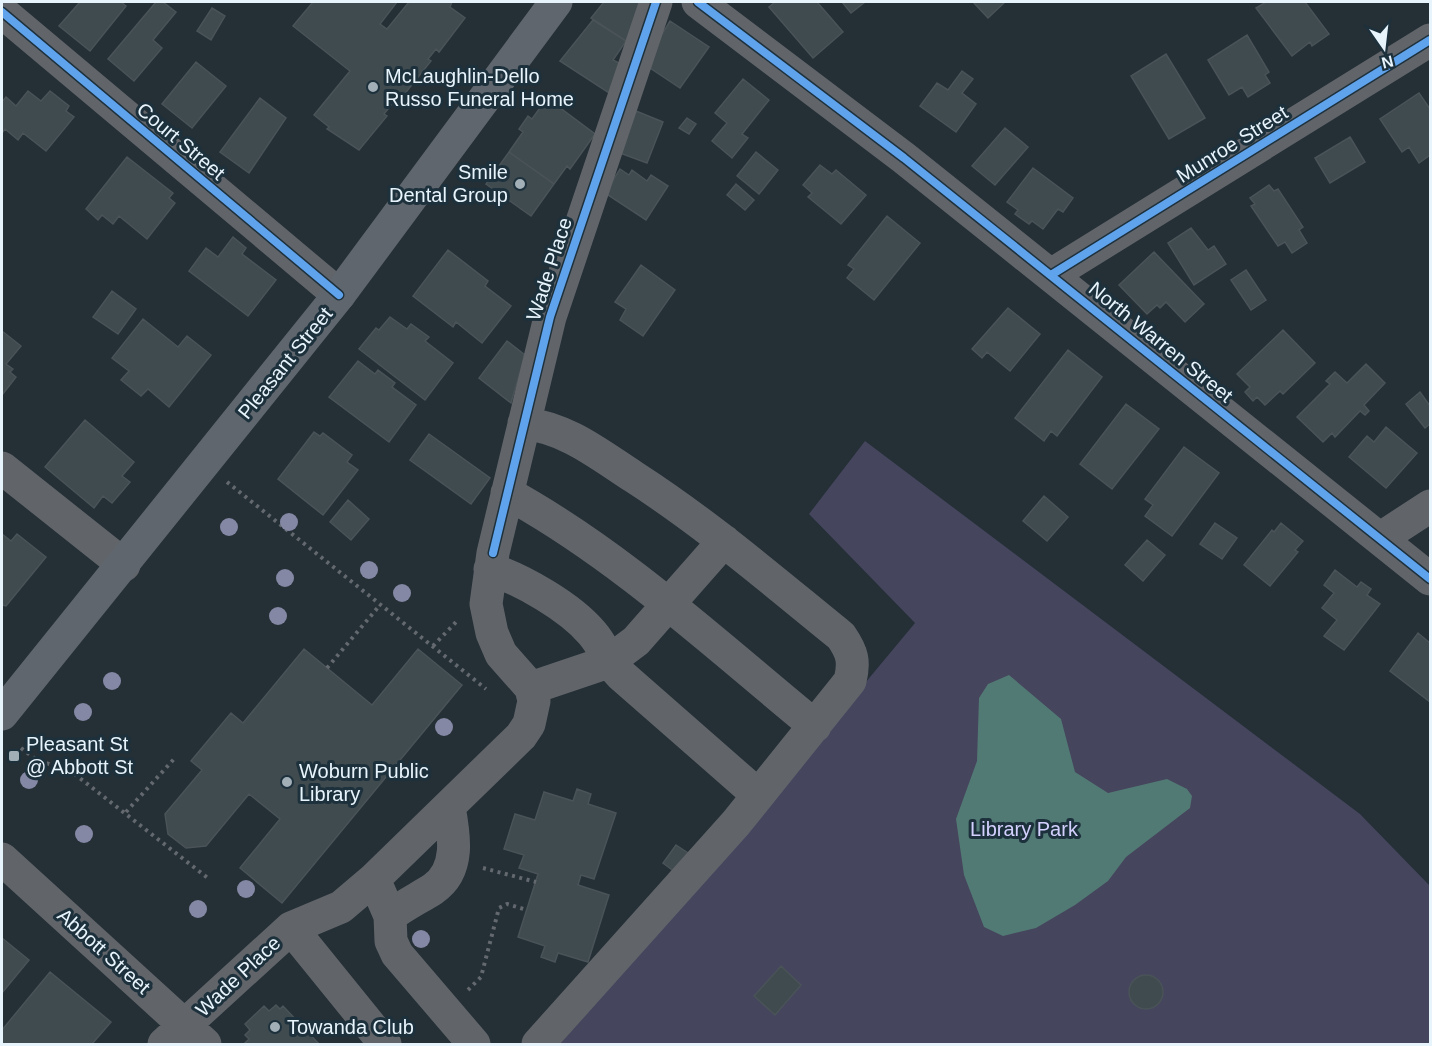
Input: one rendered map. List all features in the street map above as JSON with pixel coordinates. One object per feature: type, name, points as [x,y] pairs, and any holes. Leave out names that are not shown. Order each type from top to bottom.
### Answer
[{"type":"main road","name":"Pleasant Street","points":[[3,710],[124,565],[339,295],[556,2]]},
{"type":"street","name":"Wade Place","points":[[185,1038],[291,928],[341,907],[374,879],[520,736],[529,724],[534,701],[531,688],[501,654],[492,633],[486,604],[491,561],[550,317],[656,2]]},
{"type":"street","name":"North Warren Street","points":[[698,2],[904,158],[1431,579]]},
{"type":"street","name":"Court Street","points":[[2,12],[339,295]]},
{"type":"street","name":"Munroe Street","points":[[1051,275],[1431,40]]},
{"type":"street","points":[[524,423],[551,428],[585,444],[670,499],[841,636],[851,650],[854,664],[850,681],[701,865],[538,1044]]},
{"type":"street","points":[[2,468],[124,565]]},
{"type":"street","points":[[507,493],[532,507],[669,604],[814,726]]},
{"type":"street","points":[[1381,538],[1431,506]]},
{"type":"street","points":[[531,688],[608,662],[636,641],[724,541]]},
{"type":"street","points":[[491,561],[575,617],[592,633],[608,662],[758,795]]},
{"type":"street","points":[[390,916],[406,903],[434,888],[447,873],[455,846],[449,807]]},
{"type":"street","name":"Abbott Street","points":[[2,859],[185,1038]]},
{"type":"street","points":[[374,879],[390,916],[391,941],[397,954],[474,1044]]},
{"type":"street","points":[[291,928],[385,1044]]},
{"type":"path","points":[[205,464],[490,693]]},
{"type":"path","points":[[327,668],[380,605]]},
{"type":"path","points":[[21,748],[37,760],[72,772],[209,879]]},
{"type":"path","points":[[126,812],[174,759]]},
{"type":"path","points":[[477,867],[536,882]]},
{"type":"path","points":[[445,1010],[478,981],[499,908],[507,904],[527,910]]},
{"type":"green space","name":"Library Park","points":[[865,441],[1360,814],[1430,886],[1430,1044],[560,1044],[666,922],[915,623],[809,514]]},
{"type":"shaded area","points":[[1009,675],[1061,719],[1075,772],[1108,793],[1167,779],[1187,789],[1192,796],[1190,808],[1126,857],[1108,881],[1075,905],[1036,928],[1003,936],[984,927],[964,875],[956,819],[977,761],[979,698],[988,684]]},
{"type":"building","points":[[80,2],[121,2],[126,6],[90,51],[59,26]]},
{"type":"building","points":[[156,2],[163,2],[176,12],[153,40],[162,48],[134,81],[108,59]]},
{"type":"building","name":"McLaughlin-Dello Russo Funeral Home","points":[[313,2],[397,2],[380,24],[387,29],[409,2],[452,2],[450,7],[465,18],[439,52],[436,49],[428,59],[431,61],[395,106],[392,104],[384,114],[387,116],[359,150],[327,129],[329,127],[314,115],[350,71],[293,26]]},
{"type":"building","points":[[604,2],[640,2],[626,41],[591,18]]},
{"type":"building","points":[[775,2],[817,2],[843,32],[813,58],[769,7]]},
{"type":"building","points":[[842,2],[865,2],[851,13]]},
{"type":"building","points":[[973,2],[1005,2],[988,18]]},
{"type":"building","points":[[1266,2],[1305,2],[1329,34],[1312,46],[1310,42],[1292,56],[1256,8]]},
{"type":"building","points":[[212,8],[225,16],[211,40],[197,31]]},
{"type":"building","points":[[593,20],[626,41],[613,60],[621,64],[609,93],[560,61]]},
{"type":"building","points":[[670,21],[709,47],[680,88],[644,64]]},
{"type":"building","points":[[1247,35],[1269,72],[1265,75],[1270,83],[1248,97],[1242,87],[1229,95],[1208,60]]},
{"type":"building","points":[[1166,54],[1205,118],[1169,139],[1131,76]]},
{"type":"building","points":[[196,62],[226,86],[192,128],[162,104]]},
{"type":"building","points":[[962,71],[973,79],[962,93],[976,104],[956,132],[920,106],[937,83],[948,90]]},
{"type":"building","points":[[743,79],[769,100],[742,134],[748,138],[732,158],[712,141],[727,123],[715,113]]},
{"type":"building","points":[[28,91],[41,101],[50,91],[69,106],[66,111],[74,117],[46,151],[23,133],[18,140],[5,129],[2,133],[2,102],[6,97],[16,106]]},
{"type":"building","points":[[1419,93],[1430,109],[1430,155],[1419,163],[1409,147],[1402,152],[1380,119]]},
{"type":"building","points":[[260,98],[286,118],[249,173],[220,152]]},
{"type":"building","points":[[547,98],[595,134],[570,169],[567,166],[554,184],[509,152],[523,132],[519,129],[528,116],[532,119]]},
{"type":"building","points":[[636,111],[663,122],[647,163],[620,153]]},
{"type":"building","points":[[687,118],[696,124],[689,134],[679,128]]},
{"type":"building","points":[[1005,128],[1028,147],[995,185],[972,166]]},
{"type":"building","points":[[1350,137],[1365,162],[1330,183],[1315,158]]},
{"type":"building","name":"Smile Dental Group","points":[[509,152],[554,184],[531,216],[486,184]]},
{"type":"building","points":[[756,152],[778,170],[759,194],[737,176]]},
{"type":"building","points":[[127,157],[173,193],[169,198],[175,203],[147,239],[119,216],[113,224],[102,215],[98,220],[86,209]]},
{"type":"building","points":[[820,165],[832,174],[836,170],[866,195],[841,224],[808,197],[812,193],[803,185]]},
{"type":"building","points":[[1033,168],[1073,198],[1063,212],[1058,209],[1043,229],[1032,221],[1029,224],[1015,214],[1018,210],[1007,202]]},
{"type":"building","points":[[620,169],[629,175],[632,170],[647,181],[651,175],[668,186],[646,220],[605,193]]},
{"type":"building","points":[[736,184],[754,200],[745,210],[727,195]]},
{"type":"building","points":[[1269,185],[1274,191],[1278,189],[1303,227],[1299,230],[1307,243],[1292,253],[1285,242],[1278,246],[1251,206],[1255,204],[1250,198]]},
{"type":"building","points":[[887,216],[920,243],[874,300],[847,278],[854,269],[848,265]]},
{"type":"building","points":[[1191,228],[1208,250],[1214,246],[1226,264],[1194,285],[1168,243]]},
{"type":"building","points":[[233,237],[246,248],[242,254],[276,280],[248,316],[189,271],[206,248],[218,257]]},
{"type":"building","points":[[448,250],[488,281],[485,286],[511,306],[482,343],[456,322],[453,327],[413,296]]},
{"type":"building","points":[[1154,252],[1204,304],[1185,322],[1166,302],[1160,308],[1157,305],[1147,314],[1119,285]]},
{"type":"building","points":[[641,265],[675,290],[643,336],[620,320],[626,309],[615,302]]},
{"type":"building","points":[[1246,270],[1266,300],[1251,310],[1231,280]]},
{"type":"building","points":[[112,291],[136,309],[118,334],[93,317]]},
{"type":"building","points":[[1008,308],[1040,334],[1010,371],[987,352],[982,358],[972,349]]},
{"type":"building","points":[[390,317],[407,329],[411,324],[429,337],[425,341],[453,363],[425,400],[359,349],[376,328],[379,330]]},
{"type":"building","points":[[143,319],[178,347],[187,336],[211,355],[169,407],[148,389],[141,396],[121,380],[129,371],[112,358]]},
{"type":"building","points":[[1283,330],[1315,363],[1283,394],[1280,391],[1265,405],[1257,397],[1253,401],[1245,392],[1250,387],[1237,374]]},
{"type":"building","points":[[2,331],[21,346],[6,364],[13,369],[10,372],[16,377],[2,395]]},
{"type":"building","points":[[507,341],[525,355],[511,403],[479,378]]},
{"type":"building","points":[[1068,350],[1102,377],[1057,436],[1051,431],[1044,441],[1015,418]]},
{"type":"building","points":[[358,361],[375,374],[378,370],[395,383],[392,387],[416,405],[389,442],[329,397]]},
{"type":"building","points":[[1366,364],[1385,383],[1364,405],[1369,411],[1365,415],[1360,411],[1335,437],[1332,433],[1323,442],[1297,417],[1330,384],[1326,381],[1335,372],[1347,383]]},
{"type":"building","points":[[1420,392],[1430,406],[1430,424],[1425,428],[1406,404]]},
{"type":"building","points":[[1126,404],[1159,429],[1112,489],[1080,464]]},
{"type":"building","points":[[85,420],[134,462],[122,476],[130,482],[112,503],[103,496],[94,508],[45,467]]},
{"type":"building","points":[[1386,427],[1417,453],[1386,488],[1349,457],[1367,436],[1374,442]]},
{"type":"building","points":[[314,432],[320,436],[323,433],[352,455],[347,462],[358,470],[323,515],[278,479]]},
{"type":"building","points":[[429,434],[490,478],[471,504],[410,460]]},
{"type":"building","points":[[1184,447],[1219,473],[1172,536],[1145,516],[1153,505],[1145,499]]},
{"type":"building","points":[[1044,496],[1068,517],[1047,541],[1023,521]]},
{"type":"building","points":[[348,500],[369,519],[351,540],[330,522]]},
{"type":"building","points":[[1215,523],[1237,538],[1222,559],[1200,544]]},
{"type":"building","points":[[1281,523],[1303,541],[1295,550],[1298,552],[1270,586],[1244,565],[1272,530],[1274,532]]},
{"type":"building","points":[[2,534],[11,541],[17,534],[46,557],[6,606],[2,605]]},
{"type":"building","points":[[1147,540],[1165,555],[1143,581],[1125,565]]},
{"type":"building","points":[[1335,570],[1357,587],[1361,582],[1371,589],[1367,595],[1380,604],[1344,650],[1324,636],[1337,620],[1322,608],[1334,593],[1324,585]]},
{"type":"building","points":[[1418,633],[1430,643],[1430,702],[1390,671]]},
{"type":"building","name":"Woburn Public Library","points":[[304,649],[372,705],[418,649],[462,685],[282,903],[240,868],[280,819],[249,794],[206,846],[186,848],[168,834],[165,814],[202,770],[191,761],[231,713],[243,723]]},
{"type":"building","points":[[577,789],[591,794],[588,804],[616,813],[594,879],[581,875],[578,885],[609,895],[588,962],[558,953],[555,962],[541,957],[545,946],[518,937],[538,874],[519,868],[524,855],[504,849],[515,814],[535,820],[544,792],[573,801]]},
{"type":"building","points":[[676,845],[688,853],[675,872],[663,863]]},
{"type":"building","points":[[2,938],[29,960],[2,993]]},
{"type":"building","points":[[781,966],[801,985],[775,1015],[754,996]]},
{"type":"building","points":[[50,972],[111,1022],[92,1044],[2,1044],[2,1030]]},
{"type":"building","points":[[1146,975],[1158,980],[1163,992],[1158,1004],[1146,1009],[1134,1004],[1129,992],[1134,980]]},
{"type":"building","name":"Towanda Club","points":[[276,1005],[280,1009],[283,1006],[319,1044],[244,1044],[249,1039],[245,1035],[250,1030],[245,1024],[264,1006],[269,1011]]},
{"type":"cycle path","points":[[493,553],[550,317],[656,2]]},
{"type":"cycle path","points":[[698,2],[904,158],[1430,579]]},
{"type":"cycle path","points":[[2,12],[339,295]]},
{"type":"cycle path","points":[[1051,275],[1430,40]]},
{"type":"place","name":"McLaughlin-Dello Russo Funeral Home","points":[[373,87]]},
{"type":"place","name":"Smile Dental Group","points":[[520,184]]},
{"type":"place","name":"Pleasant St @ Abbott St","points":[[14,756]]},
{"type":"place","name":"Woburn Public Library","points":[[287,782]]},
{"type":"place","name":"Towanda Club","points":[[275,1027]]}]
